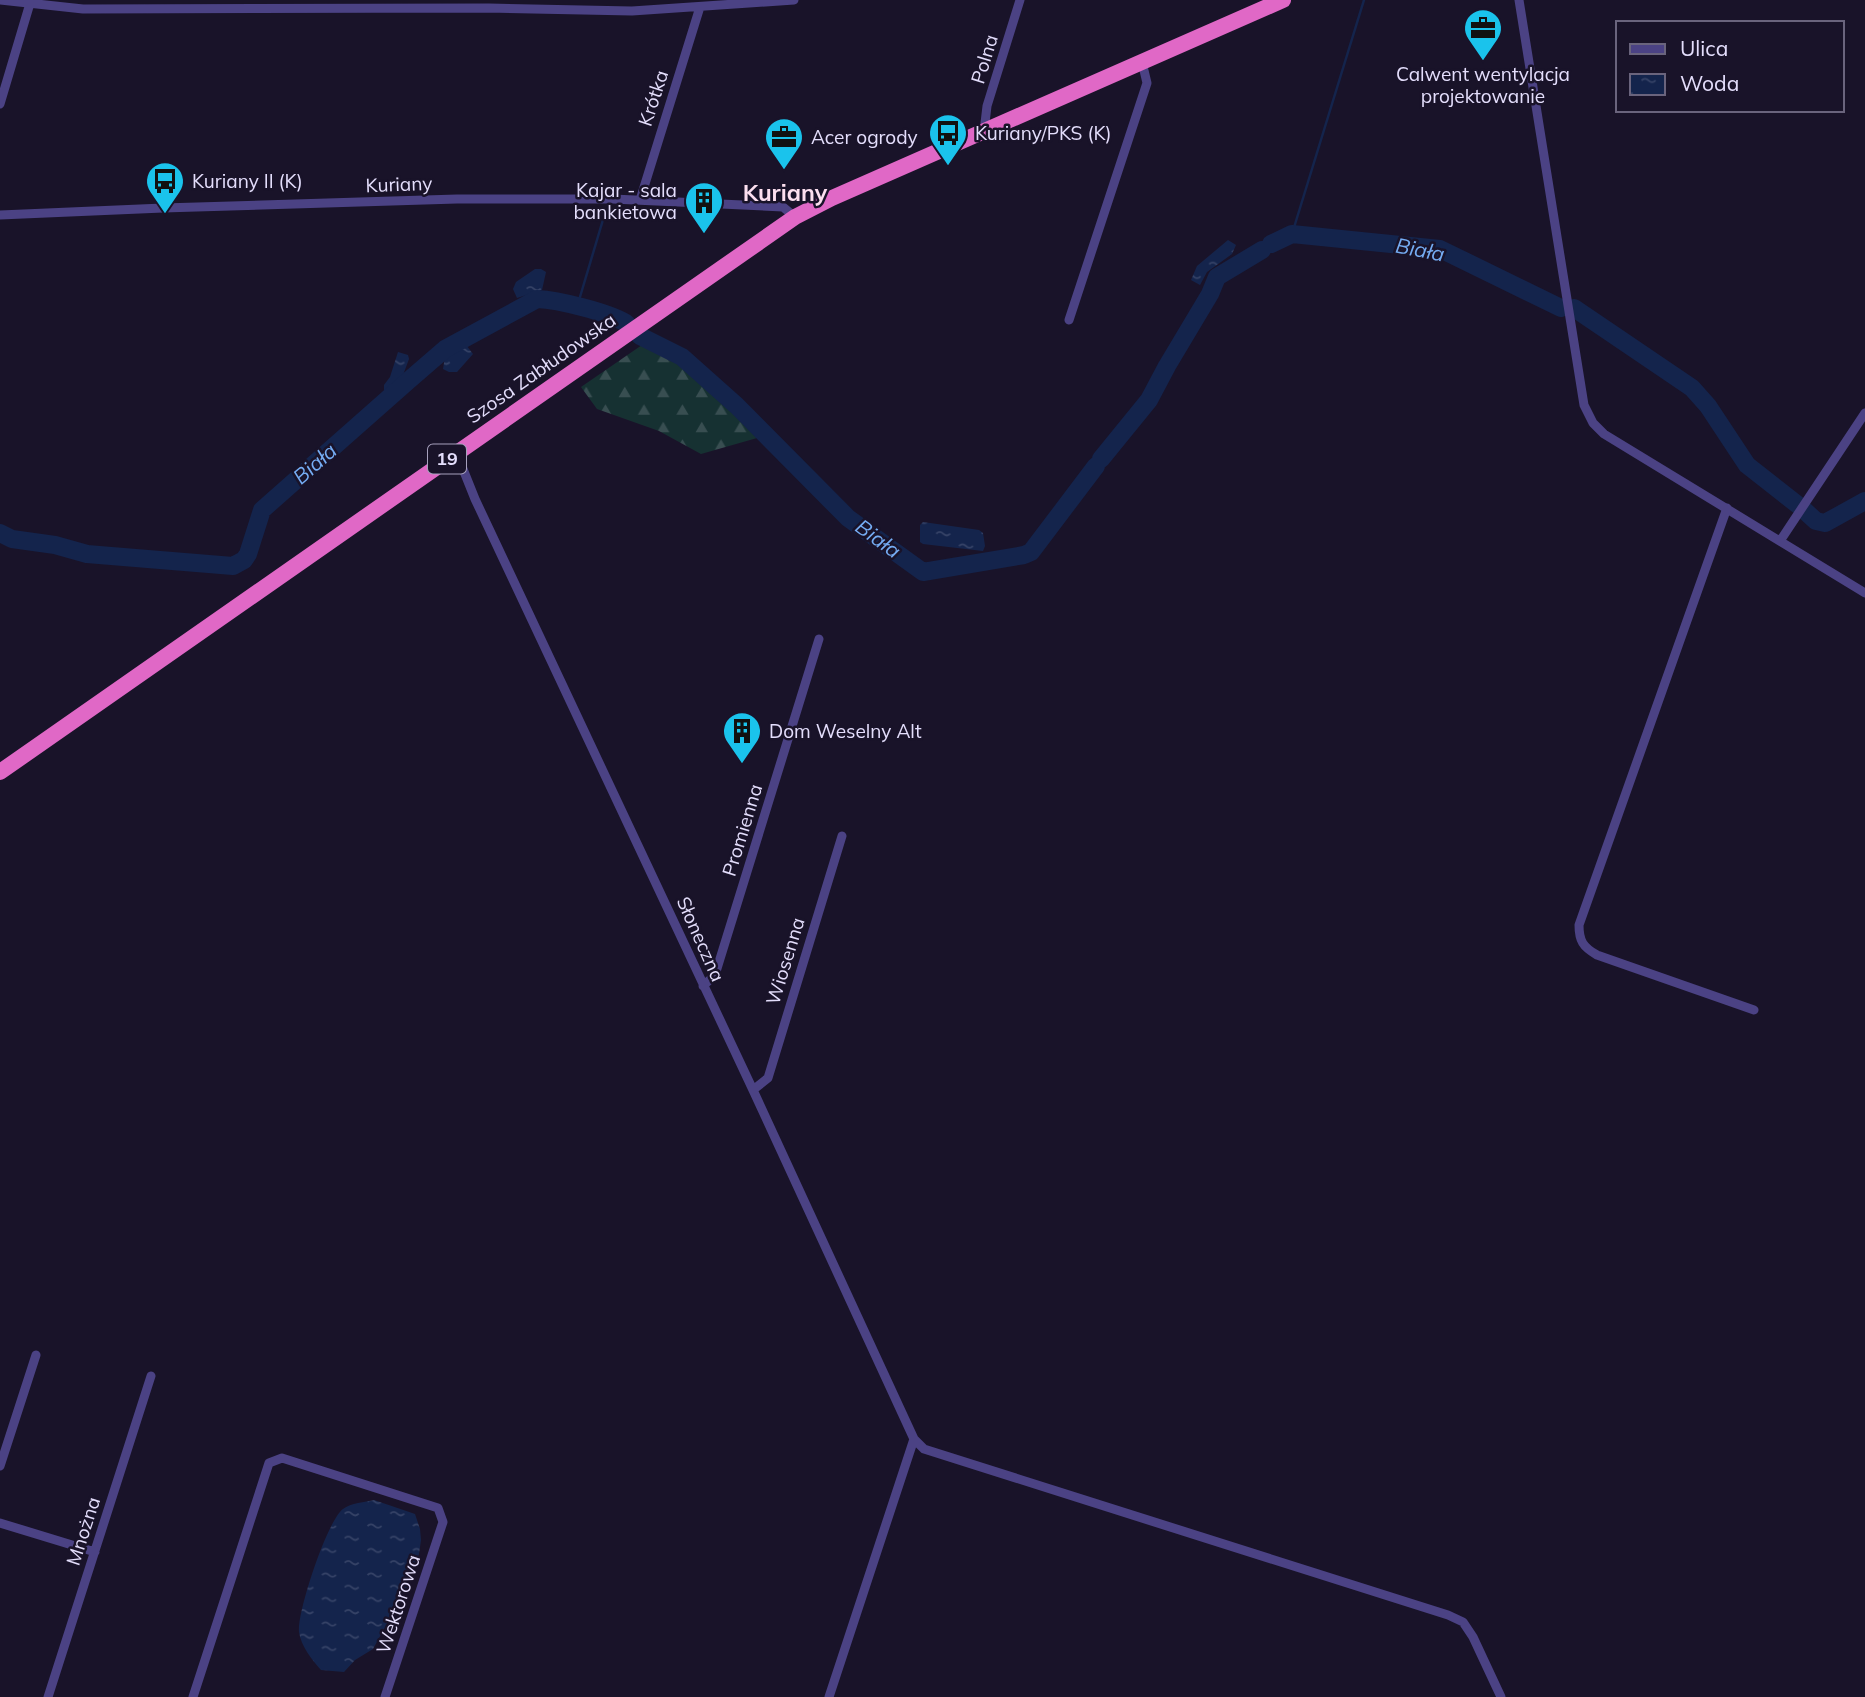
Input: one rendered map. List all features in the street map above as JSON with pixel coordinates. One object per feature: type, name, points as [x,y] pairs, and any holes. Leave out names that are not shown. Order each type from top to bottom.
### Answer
[{"type":"highway","name":"Szosa Zabłudowska","points":[[0,772],[795,216],[1283,0]]},
{"type":"street","points":[[0,0],[31,1],[45,6],[83,9],[489,8],[632,12],[794,0]]},
{"type":"street","name":"Polna","points":[[989,129],[985,123],[987,106],[1020,0]]},
{"type":"street","points":[[1519,0],[1584,405],[1593,423],[1604,434],[1865,593]]},
{"type":"street","points":[[0,104],[31,1]]},
{"type":"street","name":"Krótka","points":[[640,200],[700,7]]},
{"type":"street","points":[[1069,320],[1147,83],[1142,62]]},
{"type":"street","name":"Kuriany","points":[[0,215],[457,199],[640,200],[783,207],[795,216]]},
{"type":"street","points":[[1780,541],[1865,413]]},
{"type":"street","name":"Słoneczna","points":[[453,456],[463,469],[914,1439]]},
{"type":"street","points":[[1727,508],[1579,925],[1579,938],[1585,948],[1597,955],[1754,1010]]},
{"type":"street","name":"Promienna","points":[[703,986],[715,975],[819,639]]},
{"type":"street","name":"Wiosenna","points":[[753,1090],[768,1078],[842,836]]},
{"type":"street","points":[[0,1466],[36,1355]]},
{"type":"street","name":"Mnożna","points":[[48,1697],[150,1376]]},
{"type":"street","points":[[829,1697],[914,1439],[925,1449],[1448,1615],[1463,1622],[1473,1637],[1501,1697]]},
{"type":"street","name":"Wektorowa","points":[[193,1697],[269,1463],[282,1458],[438,1508],[443,1522],[385,1697]]},
{"type":"street","points":[[0,1523],[95,1552]]},
{"type":"green space","points":[[642,345],[674,357],[726,401],[757,438],[701,454],[659,431],[597,409],[581,387]]},
{"type":"water","points":[[1228,240],[1236,245],[1232,254],[1207,272],[1200,285],[1191,280],[1197,266]]},
{"type":"water","points":[[535,269],[546,272],[542,290],[517,298],[513,289],[516,282]]},
{"type":"water","points":[[466,345],[473,354],[457,372],[443,369],[445,357]]},
{"type":"water","points":[[398,352],[408,355],[409,359],[400,383],[388,393],[384,391],[384,385],[390,377]]},
{"type":"water","points":[[923,522],[979,530],[983,533],[983,551],[923,544],[920,542],[920,525]]},
{"type":"water","points":[[374,1500],[415,1514],[420,1529],[419,1554],[407,1587],[373,1649],[355,1660],[344,1672],[321,1670],[304,1648],[299,1632],[308,1587],[336,1517],[346,1507]]},
{"type":"waterway","points":[[1292,234],[1364,0]]},
{"type":"waterway","points":[[577,307],[605,213]]},
{"type":"waterway","name":"Biała","points":[[1271,244],[1292,234],[1440,249],[1561,308]]},
{"type":"waterway","name":"Biała","points":[[1101,459],[1149,400],[1217,277],[1262,250]]},
{"type":"waterway","name":"Biała","points":[[0,533],[12,539],[55,545],[87,554],[233,566],[244,560],[248,554],[262,510],[445,349],[537,299],[583,307],[626,323]]},
{"type":"waterway","name":"Biała","points":[[1574,308],[1692,388],[1708,406],[1747,465],[1798,505]]},
{"type":"waterway","name":"Biała","points":[[640,336],[682,357],[737,406],[848,518],[923,572],[1031,552],[1096,466]]},
{"type":"waterway","name":"Biała","points":[[1805,511],[1816,521],[1825,523],[1865,501]]},
{"type":"place","name":"Calwent wentylacja projektowanie","points":[[1483,62]]},
{"type":"place","name":"Kuriany/PKS (K)","points":[[948,167]]},
{"type":"place","name":"Acer ogrody","points":[[784,171]]},
{"type":"place","name":"Kuriany II (K)","points":[[165,215]]},
{"type":"place","name":"Kajar - sala bankietowa","points":[[704,235]]},
{"type":"place","name":"Dom Weselny Alt","points":[[742,765]]},
{"type":"district","name":"Kuriany","points":[[785,193]]}]
